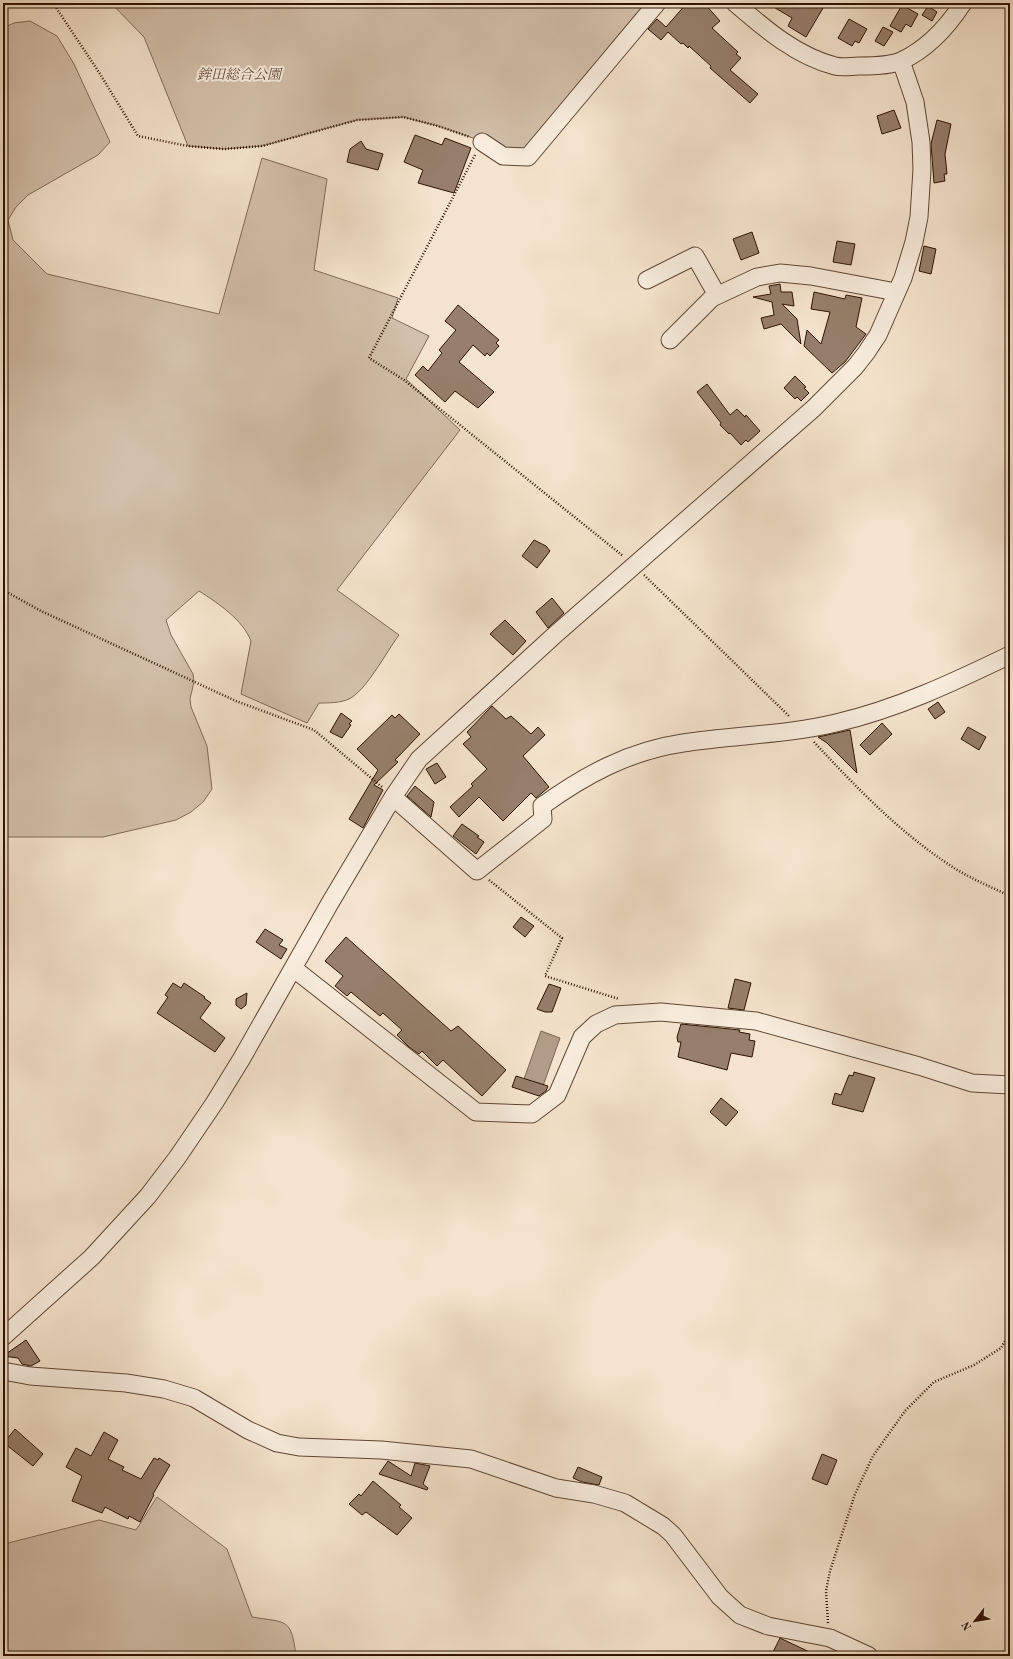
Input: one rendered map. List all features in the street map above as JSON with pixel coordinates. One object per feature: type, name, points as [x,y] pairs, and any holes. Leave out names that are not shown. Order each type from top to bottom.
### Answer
[{"type":"street","points":[[482,142],[503,156],[528,157],[657,3]]},
{"type":"street","points":[[735,3],[778,38],[817,59],[836,66],[864,66],[901,61],[924,46],[941,32],[963,3]]},
{"type":"street","points":[[3,1337],[92,1257],[148,1196],[177,1158],[215,1102],[393,797],[419,759],[448,730],[633,564],[814,408],[844,378],[878,335],[903,278],[914,242],[919,217],[922,169],[920,142],[914,102],[901,61]]},
{"type":"street","points":[[647,280],[695,256],[717,295]]},
{"type":"street","points":[[670,340],[712,298],[758,277],[780,273],[811,276],[896,292]]},
{"type":"street","points":[[393,797],[477,871],[543,819],[542,806],[574,783],[610,765],[647,751],[683,743],[803,730],[835,724],[882,711],[976,673],[1010,655]]},
{"type":"street","points":[[293,968],[476,1112],[532,1114],[557,1095],[582,1037],[596,1024],[615,1015],[661,1012],[756,1021],[919,1066],[972,1083],[1010,1085]]},
{"type":"street","points":[[3,1371],[30,1376],[126,1383],[164,1389],[194,1398],[207,1404],[216,1412],[248,1430],[278,1443],[299,1447],[380,1450],[471,1460],[556,1488],[594,1494],[625,1503],[663,1526],[673,1535],[720,1597],[740,1615],[768,1626],[830,1638],[869,1656]]},
{"type":"path","points":[[53,3],[100,74],[138,136],[188,146],[224,149],[262,146],[357,120],[403,117],[438,126],[482,142],[370,358],[404,380],[633,564],[803,730],[851,782],[916,840],[948,863],[979,882],[1010,896]]},
{"type":"path","points":[[3,590],[41,611],[236,701],[314,730],[393,797]]},
{"type":"path","points":[[477,871],[562,938],[545,976],[625,1001]]},
{"type":"path","points":[[830,1638],[826,1591],[830,1571],[855,1494],[873,1456],[905,1411],[934,1382],[974,1365],[1001,1348],[1010,1332]]},
{"type":"green space","name":"鉾田総合公園","points":[[111,3],[657,3],[528,157],[438,126],[403,117],[357,120],[262,146],[224,149],[188,146],[144,37]]},
{"type":"green space","points":[[30,21],[57,36],[74,64],[110,142],[98,155],[28,195],[16,207],[8,220],[13,240],[47,274],[219,314],[262,158],[327,179],[314,270],[398,298],[392,318],[429,336],[406,379],[460,430],[337,590],[399,635],[376,670],[356,695],[346,700],[319,703],[307,723],[241,694],[251,641],[247,633],[236,619],[199,591],[166,620],[171,635],[193,674],[194,682],[190,699],[191,707],[207,746],[212,789],[203,802],[191,812],[176,820],[103,837],[3,837],[3,28],[14,23]]},
{"type":"green space","points":[[157,1497],[227,1549],[252,1617],[273,1620],[285,1624],[292,1634],[296,1656],[3,1656],[3,1548],[8,1543],[99,1520],[136,1530]]},
{"type":"shaded area","points":[[541,1031],[560,1038],[543,1086],[524,1079]]},
{"type":"building","points":[[687,3],[704,3],[720,21],[712,28],[738,52],[736,54],[741,58],[730,70],[758,94],[750,103],[710,68],[711,66],[689,46],[688,48],[683,43],[681,44],[668,32],[661,40],[648,29],[657,19],[666,27]]},
{"type":"building","points":[[767,3],[826,3],[806,37],[788,26],[792,18]]},
{"type":"building","points":[[902,5],[918,14],[911,27],[906,24],[901,32],[890,26]]},
{"type":"building","points":[[928,6],[937,12],[932,21],[922,15]]},
{"type":"building","points":[[849,19],[867,29],[859,43],[855,41],[852,46],[838,38]]},
{"type":"building","points":[[883,27],[893,32],[884,46],[875,41]]},
{"type":"building","points":[[894,110],[901,128],[882,134],[877,116]]},
{"type":"building","points":[[937,120],[951,124],[945,154],[947,174],[944,174],[945,181],[934,183],[931,144]]},
{"type":"building","points":[[415,135],[442,145],[445,138],[471,148],[454,193],[418,183],[423,170],[404,162]]},
{"type":"building","points":[[361,141],[366,149],[383,154],[378,170],[347,162],[350,149]]},
{"type":"building","points":[[752,232],[759,253],[741,260],[733,239]]},
{"type":"building","points":[[837,241],[855,244],[851,265],[833,262]]},
{"type":"building","points":[[924,246],[936,249],[931,274],[919,271]]},
{"type":"building","points":[[780,284],[781,292],[792,292],[794,306],[782,304],[797,319],[801,344],[781,324],[764,329],[761,318],[774,315],[772,302],[753,297],[771,294],[769,286]]},
{"type":"building","points":[[814,292],[845,299],[846,295],[862,298],[856,327],[866,334],[845,362],[832,373],[804,346],[807,330],[821,344],[830,312],[811,309]]},
{"type":"building","points":[[458,305],[499,340],[496,343],[499,346],[490,356],[487,353],[485,356],[473,345],[459,362],[494,392],[478,408],[455,391],[445,402],[415,375],[423,366],[428,371],[442,353],[439,350],[456,330],[445,321]]},
{"type":"building","points":[[795,376],[806,387],[804,388],[809,393],[801,401],[797,397],[795,399],[784,388]]},
{"type":"building","points":[[707,384],[730,415],[737,409],[745,417],[746,415],[760,431],[748,442],[746,440],[741,445],[720,425],[721,423],[697,392]]},
{"type":"building","points":[[534,540],[546,546],[550,551],[537,568],[522,556]]},
{"type":"building","points":[[552,598],[564,613],[548,628],[536,612]]},
{"type":"building","points":[[505,620],[526,641],[513,655],[490,634]]},
{"type":"building","points":[[938,702],[945,712],[935,719],[928,709]]},
{"type":"building","points":[[492,706],[506,719],[511,716],[531,734],[538,727],[545,735],[523,756],[549,787],[536,798],[531,793],[503,821],[479,797],[459,817],[450,807],[473,786],[471,784],[487,769],[463,744],[471,737],[467,732]]},
{"type":"building","points":[[341,713],[352,721],[342,738],[330,732]]},
{"type":"building","points":[[399,714],[420,734],[395,760],[398,762],[374,785],[383,790],[363,828],[349,819],[378,770],[357,749],[392,715],[395,718]]},
{"type":"building","points":[[882,723],[892,734],[870,755],[860,745]]},
{"type":"building","points":[[968,727],[986,737],[979,750],[961,739]]},
{"type":"building","points":[[850,730],[857,773],[827,743],[818,737]]},
{"type":"building","points":[[437,763],[446,777],[435,784],[426,769]]},
{"type":"building","points":[[415,786],[434,802],[431,817],[407,796]]},
{"type":"building","points":[[462,824],[479,836],[477,837],[484,842],[476,854],[453,836]]},
{"type":"building","points":[[521,917],[534,926],[525,937],[513,927]]},
{"type":"building","points":[[265,929],[283,940],[279,945],[287,949],[281,959],[256,942]]},
{"type":"building","points":[[346,937],[451,1031],[458,1026],[506,1070],[482,1096],[443,1060],[437,1066],[422,1051],[419,1054],[409,1047],[397,1035],[402,1030],[383,1013],[380,1016],[351,992],[347,996],[335,986],[343,976],[325,961]]},
{"type":"building","points":[[735,979],[751,983],[744,1010],[728,1008]]},
{"type":"building","points":[[173,983],[181,988],[184,983],[205,997],[204,998],[211,1003],[200,1018],[225,1038],[215,1052],[157,1013],[168,997],[165,995]]},
{"type":"building","points":[[549,984],[561,988],[552,1012],[545,1012],[537,1009]]},
{"type":"building","points":[[247,993],[246,1005],[241,1009],[236,1005],[236,999]]},
{"type":"building","points":[[681,1024],[740,1030],[739,1032],[750,1034],[749,1040],[755,1041],[752,1057],[731,1053],[727,1070],[678,1057],[681,1042],[678,1042],[677,1037]]},
{"type":"building","points":[[854,1072],[875,1078],[863,1112],[832,1104],[835,1093],[841,1095],[849,1075],[853,1076]]},
{"type":"building","points":[[516,1076],[548,1086],[546,1091],[539,1096],[512,1087]]},
{"type":"building","points":[[721,1098],[738,1112],[726,1126],[710,1112]]},
{"type":"building","points":[[26,1340],[40,1361],[31,1366],[22,1364],[18,1358],[3,1356]]},
{"type":"building","points":[[15,1429],[43,1454],[33,1466],[4,1443]]},
{"type":"building","points":[[104,1432],[118,1440],[108,1459],[124,1467],[122,1470],[141,1479],[154,1458],[158,1460],[159,1458],[170,1465],[153,1494],[154,1495],[140,1522],[129,1516],[128,1519],[105,1507],[102,1513],[72,1501],[82,1476],[66,1467],[76,1448],[91,1456]]},
{"type":"building","points":[[822,1454],[837,1460],[827,1485],[812,1479]]},
{"type":"building","points":[[388,1461],[411,1476],[415,1463],[430,1466],[423,1484],[428,1488],[427,1490],[379,1474]]},
{"type":"building","points":[[578,1467],[602,1477],[599,1485],[582,1482],[573,1478]]},
{"type":"building","points":[[373,1481],[401,1505],[399,1507],[412,1518],[397,1535],[366,1512],[362,1515],[349,1504],[359,1494],[361,1496]]},
{"type":"building","points":[[780,1638],[818,1656],[781,1656],[773,1652]]}]
